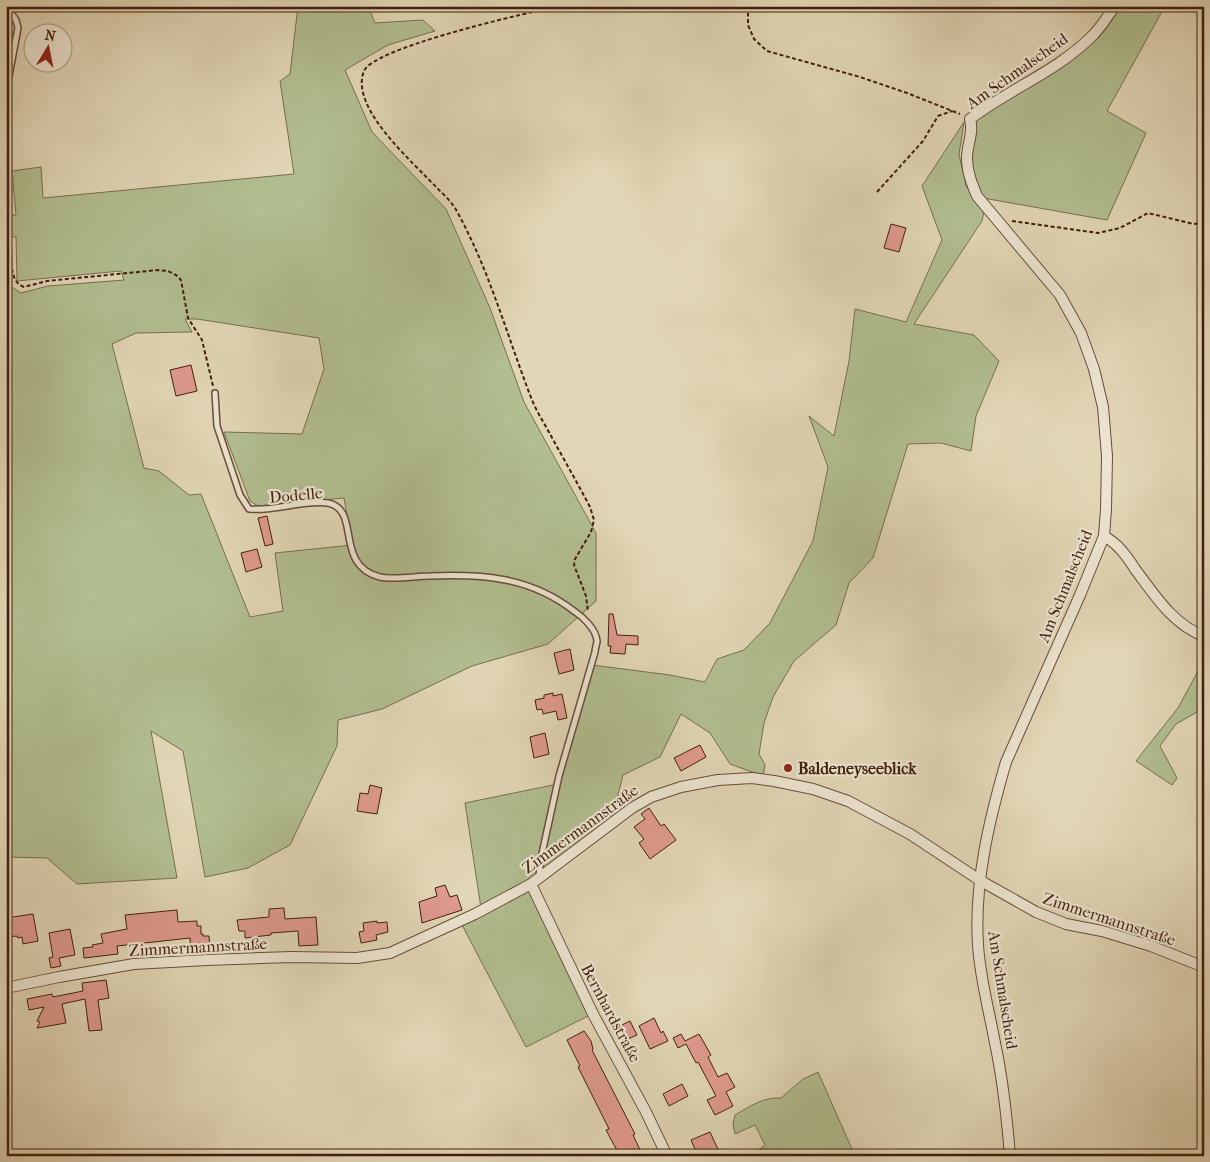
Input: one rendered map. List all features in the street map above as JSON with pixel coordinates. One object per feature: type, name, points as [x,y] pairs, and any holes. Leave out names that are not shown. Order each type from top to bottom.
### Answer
[{"type":"street","name":"Am Schmalscheid","points":[[1010,1156],[1002,1080],[982,980],[978,946],[977,921],[981,881],[998,790],[1006,762],[1104,536],[1107,456],[1103,407],[1094,370],[1081,333],[1060,295],[977,196],[969,178],[967,157],[972,128],[970,119],[989,104],[1062,60],[1094,34],[1115,6]]},
{"type":"street","points":[[1104,536],[1119,546],[1154,595],[1172,616],[1204,636]]},
{"type":"street","name":"Zimmermannstraße","points":[[6,988],[134,964],[300,957],[357,958],[390,953],[475,914],[531,884],[632,808],[651,797],[681,787],[718,780],[752,778],[813,789],[855,804],[910,834],[981,881],[1036,912],[1066,924],[1102,931],[1151,946],[1204,967]]},
{"type":"street","name":"Bernhardstraße","points":[[531,884],[592,1014],[646,1112],[667,1156]]},
{"type":"lane","points":[[6,6],[16,20],[18,28],[6,92]]},
{"type":"lane","points":[[6,133],[8,176]]},
{"type":"lane","name":"Dodelle","points":[[215,393],[217,426],[240,495],[249,510],[317,502],[330,503],[341,510],[346,519],[350,550],[357,563],[367,572],[382,578],[453,575],[515,581],[535,587],[568,606],[590,626]]},
{"type":"lane","points":[[540,876],[541,858],[559,776],[595,652],[597,640],[590,626]]},
{"type":"path","points":[[571,6],[539,11],[452,32],[391,54],[376,60],[365,69],[361,82],[365,100],[377,122],[394,143],[454,206],[480,261],[533,402],[590,507],[594,520],[591,532],[575,559],[574,565],[586,596],[590,626]]},
{"type":"path","points":[[748,6],[748,24],[754,39],[767,51],[860,77],[953,110],[970,119]]},
{"type":"path","points":[[877,192],[923,141],[938,116],[953,110]]},
{"type":"path","points":[[8,176],[12,269],[14,279],[18,284],[24,287],[47,281],[158,270],[176,274],[184,287],[188,318],[202,340],[215,393]]},
{"type":"path","points":[[995,218],[1098,233],[1120,228],[1148,213],[1194,224],[1204,223]]},
{"type":"path","points":[[6,225],[11,225]]},
{"type":"green space","points":[[298,6],[368,6],[375,23],[423,20],[435,31],[388,45],[345,70],[372,132],[446,209],[490,308],[524,402],[596,533],[596,601],[548,644],[472,666],[382,709],[338,720],[337,746],[290,845],[248,868],[205,877],[183,751],[151,731],[177,878],[77,884],[47,858],[6,857],[6,249],[10,286],[21,293],[48,286],[124,280],[121,271],[17,281],[16,237],[6,236],[6,216],[16,215],[12,171],[41,167],[43,198],[294,174],[280,81],[290,74]],"holes":[[[185,319],[197,319],[319,338],[324,369],[302,434],[224,432],[250,501],[258,506],[344,498],[352,545],[275,553],[283,611],[250,617],[201,494],[189,495],[159,471],[144,468],[112,344],[136,333],[192,332]]]},
{"type":"green space","points":[[1120,6],[1165,6],[1107,111],[1146,133],[1107,220],[983,198],[974,178],[971,161],[976,129],[975,120],[1065,64],[1093,42]]},
{"type":"green space","points":[[964,122],[959,154],[966,186],[984,212],[982,221],[914,324],[974,335],[999,361],[976,416],[971,451],[941,443],[908,444],[873,558],[849,583],[836,625],[794,661],[773,697],[764,723],[759,754],[765,765],[763,776],[730,764],[710,733],[681,714],[660,757],[623,775],[614,811],[616,818],[537,876],[481,908],[465,803],[558,784],[592,665],[670,675],[705,682],[717,659],[744,650],[770,623],[813,541],[828,467],[809,416],[834,436],[849,361],[855,309],[906,322],[942,240],[922,186]]},
{"type":"green space","points":[[1204,660],[1204,708],[1176,724],[1160,746],[1177,778],[1172,785],[1136,761],[1178,708]]},
{"type":"green space","points":[[531,887],[592,1014],[526,1047],[461,923]]},
{"type":"green space","points":[[818,1072],[855,1156],[758,1156],[756,1152],[765,1145],[755,1125],[735,1134],[733,1124],[735,1115],[752,1105],[768,1099],[781,1098],[803,1079]]},
{"type":"building","points":[[891,224],[906,228],[899,252],[884,248]]},
{"type":"building","points":[[191,365],[197,391],[176,396],[170,370]]},
{"type":"building","points":[[267,516],[273,544],[265,546],[258,518]]},
{"type":"building","points":[[257,549],[262,567],[246,572],[241,553]]},
{"type":"building","points":[[609,614],[613,614],[617,635],[638,636],[638,645],[626,644],[625,654],[610,653],[611,646],[608,646]]},
{"type":"building","points":[[570,649],[574,670],[559,674],[554,653]]},
{"type":"building","points":[[553,693],[553,696],[562,694],[567,718],[558,720],[556,711],[543,714],[542,709],[537,710],[535,700]]},
{"type":"building","points":[[545,733],[549,754],[534,758],[530,737]]},
{"type":"building","points":[[700,745],[706,757],[681,771],[674,758]]},
{"type":"building","points":[[370,785],[382,788],[377,814],[357,811],[360,793],[368,794]]},
{"type":"building","points":[[649,808],[661,826],[664,824],[676,840],[650,859],[639,843],[644,839],[634,827],[645,819],[641,814]]},
{"type":"building","points":[[445,885],[450,897],[457,895],[462,910],[422,923],[419,902],[437,896],[435,888]]},
{"type":"building","points":[[284,908],[285,919],[316,917],[318,945],[299,946],[298,931],[271,933],[271,935],[245,938],[245,931],[239,931],[237,920],[269,917],[269,909]]},
{"type":"building","points":[[177,910],[178,922],[197,921],[197,926],[201,926],[201,934],[209,936],[210,951],[191,952],[190,938],[117,946],[118,954],[84,958],[83,948],[103,943],[101,934],[127,929],[125,915]]},
{"type":"building","points":[[33,914],[38,941],[23,944],[22,937],[8,937],[6,918]]},
{"type":"building","points":[[377,921],[377,923],[387,922],[388,932],[376,935],[377,940],[361,943],[359,932],[364,931],[363,923]]},
{"type":"building","points":[[70,929],[75,955],[59,958],[61,966],[51,968],[49,958],[53,957],[49,933]]},
{"type":"building","points":[[106,980],[109,998],[98,1000],[102,1030],[89,1031],[85,999],[62,1004],[66,1023],[37,1028],[40,1022],[37,1021],[44,1007],[29,1010],[27,999],[52,994],[53,997],[83,991],[82,983]]},
{"type":"building","points":[[654,1018],[661,1033],[663,1031],[668,1041],[650,1049],[639,1026]]},
{"type":"building","points":[[630,1021],[637,1035],[623,1041],[616,1028]]},
{"type":"building","points":[[584,1031],[591,1041],[592,1050],[635,1134],[633,1135],[643,1156],[620,1156],[606,1130],[609,1129],[578,1067],[580,1066],[567,1040]]},
{"type":"building","points":[[681,1034],[685,1041],[699,1034],[711,1055],[708,1057],[718,1077],[727,1073],[735,1087],[726,1092],[733,1106],[715,1115],[707,1100],[716,1096],[698,1062],[696,1063],[686,1044],[678,1048],[673,1038]]},
{"type":"building","points":[[682,1084],[688,1096],[669,1106],[663,1094]]},
{"type":"building","points":[[710,1132],[721,1156],[698,1156],[691,1140]]},
{"type":"place","name":"Baldeneyseeblick","points":[[788,768]]}]
